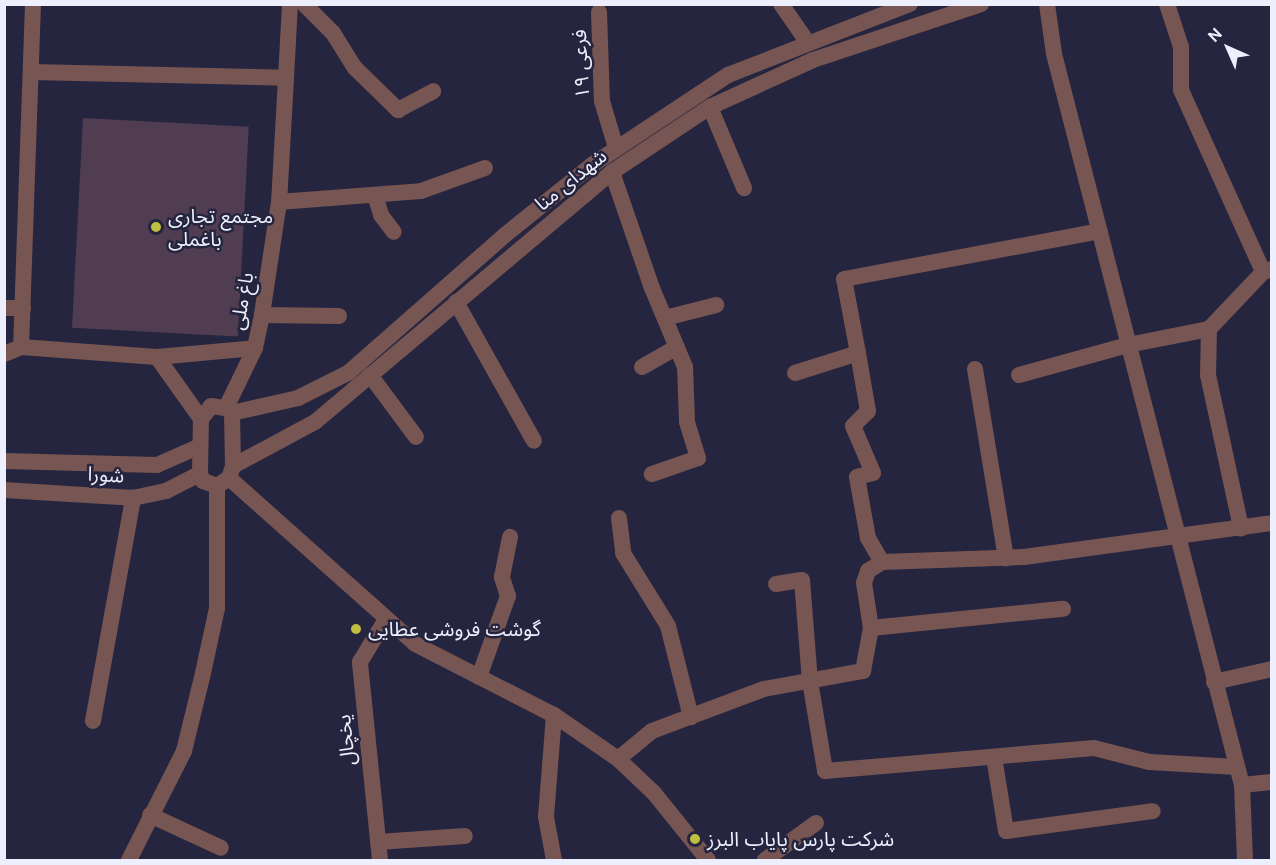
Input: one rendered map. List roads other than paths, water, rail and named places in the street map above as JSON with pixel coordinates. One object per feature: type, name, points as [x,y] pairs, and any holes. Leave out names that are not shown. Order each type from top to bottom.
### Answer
[{"type":"street","points":[[4,354],[21,347],[33,4]]},
{"type":"street","name":"باغ ملی","points":[[21,347],[157,357],[255,348],[279,202],[290,4]]},
{"type":"street","points":[[304,4],[333,33],[354,67],[398,110],[433,91]]},
{"type":"street","points":[[781,4],[808,43]]},
{"type":"street","name":"شهدای منا","points":[[226,477],[315,422],[365,369],[505,235],[616,148],[728,75],[910,4]]},
{"type":"street","points":[[1047,4],[1054,54],[1176,538],[1242,785],[1245,861]]},
{"type":"street","points":[[1019,375],[1128,345],[1209,329],[1268,270],[1182,90],[1181,47],[1167,4]]},
{"type":"street","name":"شهدای منا","points":[[201,420],[211,406],[229,410],[307,395],[365,369],[456,302],[612,172],[710,107],[813,60],[971,6]]},
{"type":"street","name":"فرعی ۱۹","points":[[599,12],[602,101],[616,148]]},
{"type":"street","points":[[32,72],[286,78]]},
{"type":"street","points":[[710,107],[744,188]]},
{"type":"street","points":[[279,202],[421,191],[485,168]]},
{"type":"street","points":[[612,172],[685,367],[687,422],[698,458],[652,474]]},
{"type":"street","points":[[375,195],[381,215],[394,232]]},
{"type":"street","points":[[882,562],[868,538],[857,477],[873,473],[853,426],[868,411],[844,279],[1100,231]]},
{"type":"street","points":[[456,302],[534,441]]},
{"type":"street","points":[[665,318],[716,305]]},
{"type":"street","points":[[4,308],[23,308]]},
{"type":"street","points":[[262,315],[339,316]]},
{"type":"street","points":[[1209,329],[1208,375],[1241,528]]},
{"type":"street","points":[[642,367],[677,347]]},
{"type":"street","points":[[129,861],[184,751],[217,608],[229,410],[255,348]]},
{"type":"street","points":[[795,373],[858,353]]},
{"type":"street","points":[[157,357],[201,420],[200,474],[203,481],[226,477]]},
{"type":"street","points":[[365,369],[416,437]]},
{"type":"street","points":[[975,369],[1006,558]]},
{"type":"street","name":"شورا","points":[[4,461],[157,465],[200,446]]},
{"type":"street","name":"شورا","points":[[4,490],[133,498],[166,491],[200,474]]},
{"type":"street","points":[[226,477],[385,621],[415,644],[554,716],[618,759],[654,793],[708,861]]},
{"type":"street","points":[[93,721],[133,498]]},
{"type":"street","points":[[619,518],[623,553],[668,626],[691,717]]},
{"type":"street","points":[[618,759],[652,731],[764,689],[863,671],[871,628],[864,583],[868,571],[882,562],[1006,558],[1176,538],[1272,523]]},
{"type":"street","points":[[479,677],[508,596],[502,577],[510,537]]},
{"type":"street","points":[[776,584],[802,580],[810,681],[825,771],[1094,748],[1149,762],[1237,766]]},
{"type":"street","points":[[871,628],[1063,609]]},
{"type":"street","name":"یخچال","points":[[380,861],[360,663],[385,621]]},
{"type":"street","points":[[1214,682],[1272,669]]},
{"type":"street","points":[[554,716],[546,817],[554,861]]},
{"type":"street","points":[[994,757],[1006,831],[1153,811]]},
{"type":"street","points":[[1242,785],[1272,782]]},
{"type":"street","points":[[150,815],[221,848]]},
{"type":"street","points":[[765,861],[816,823]]},
{"type":"street","points":[[378,842],[465,836]]},
{"type":"place","name":"مجتمع تجاری باغملی","points":[[156,227]]},
{"type":"place","name":"گوشت فروشی عطایی","points":[[356,629]]},
{"type":"place","name":"شرکت پارس پایاب البرز","points":[[695,839]]}]
